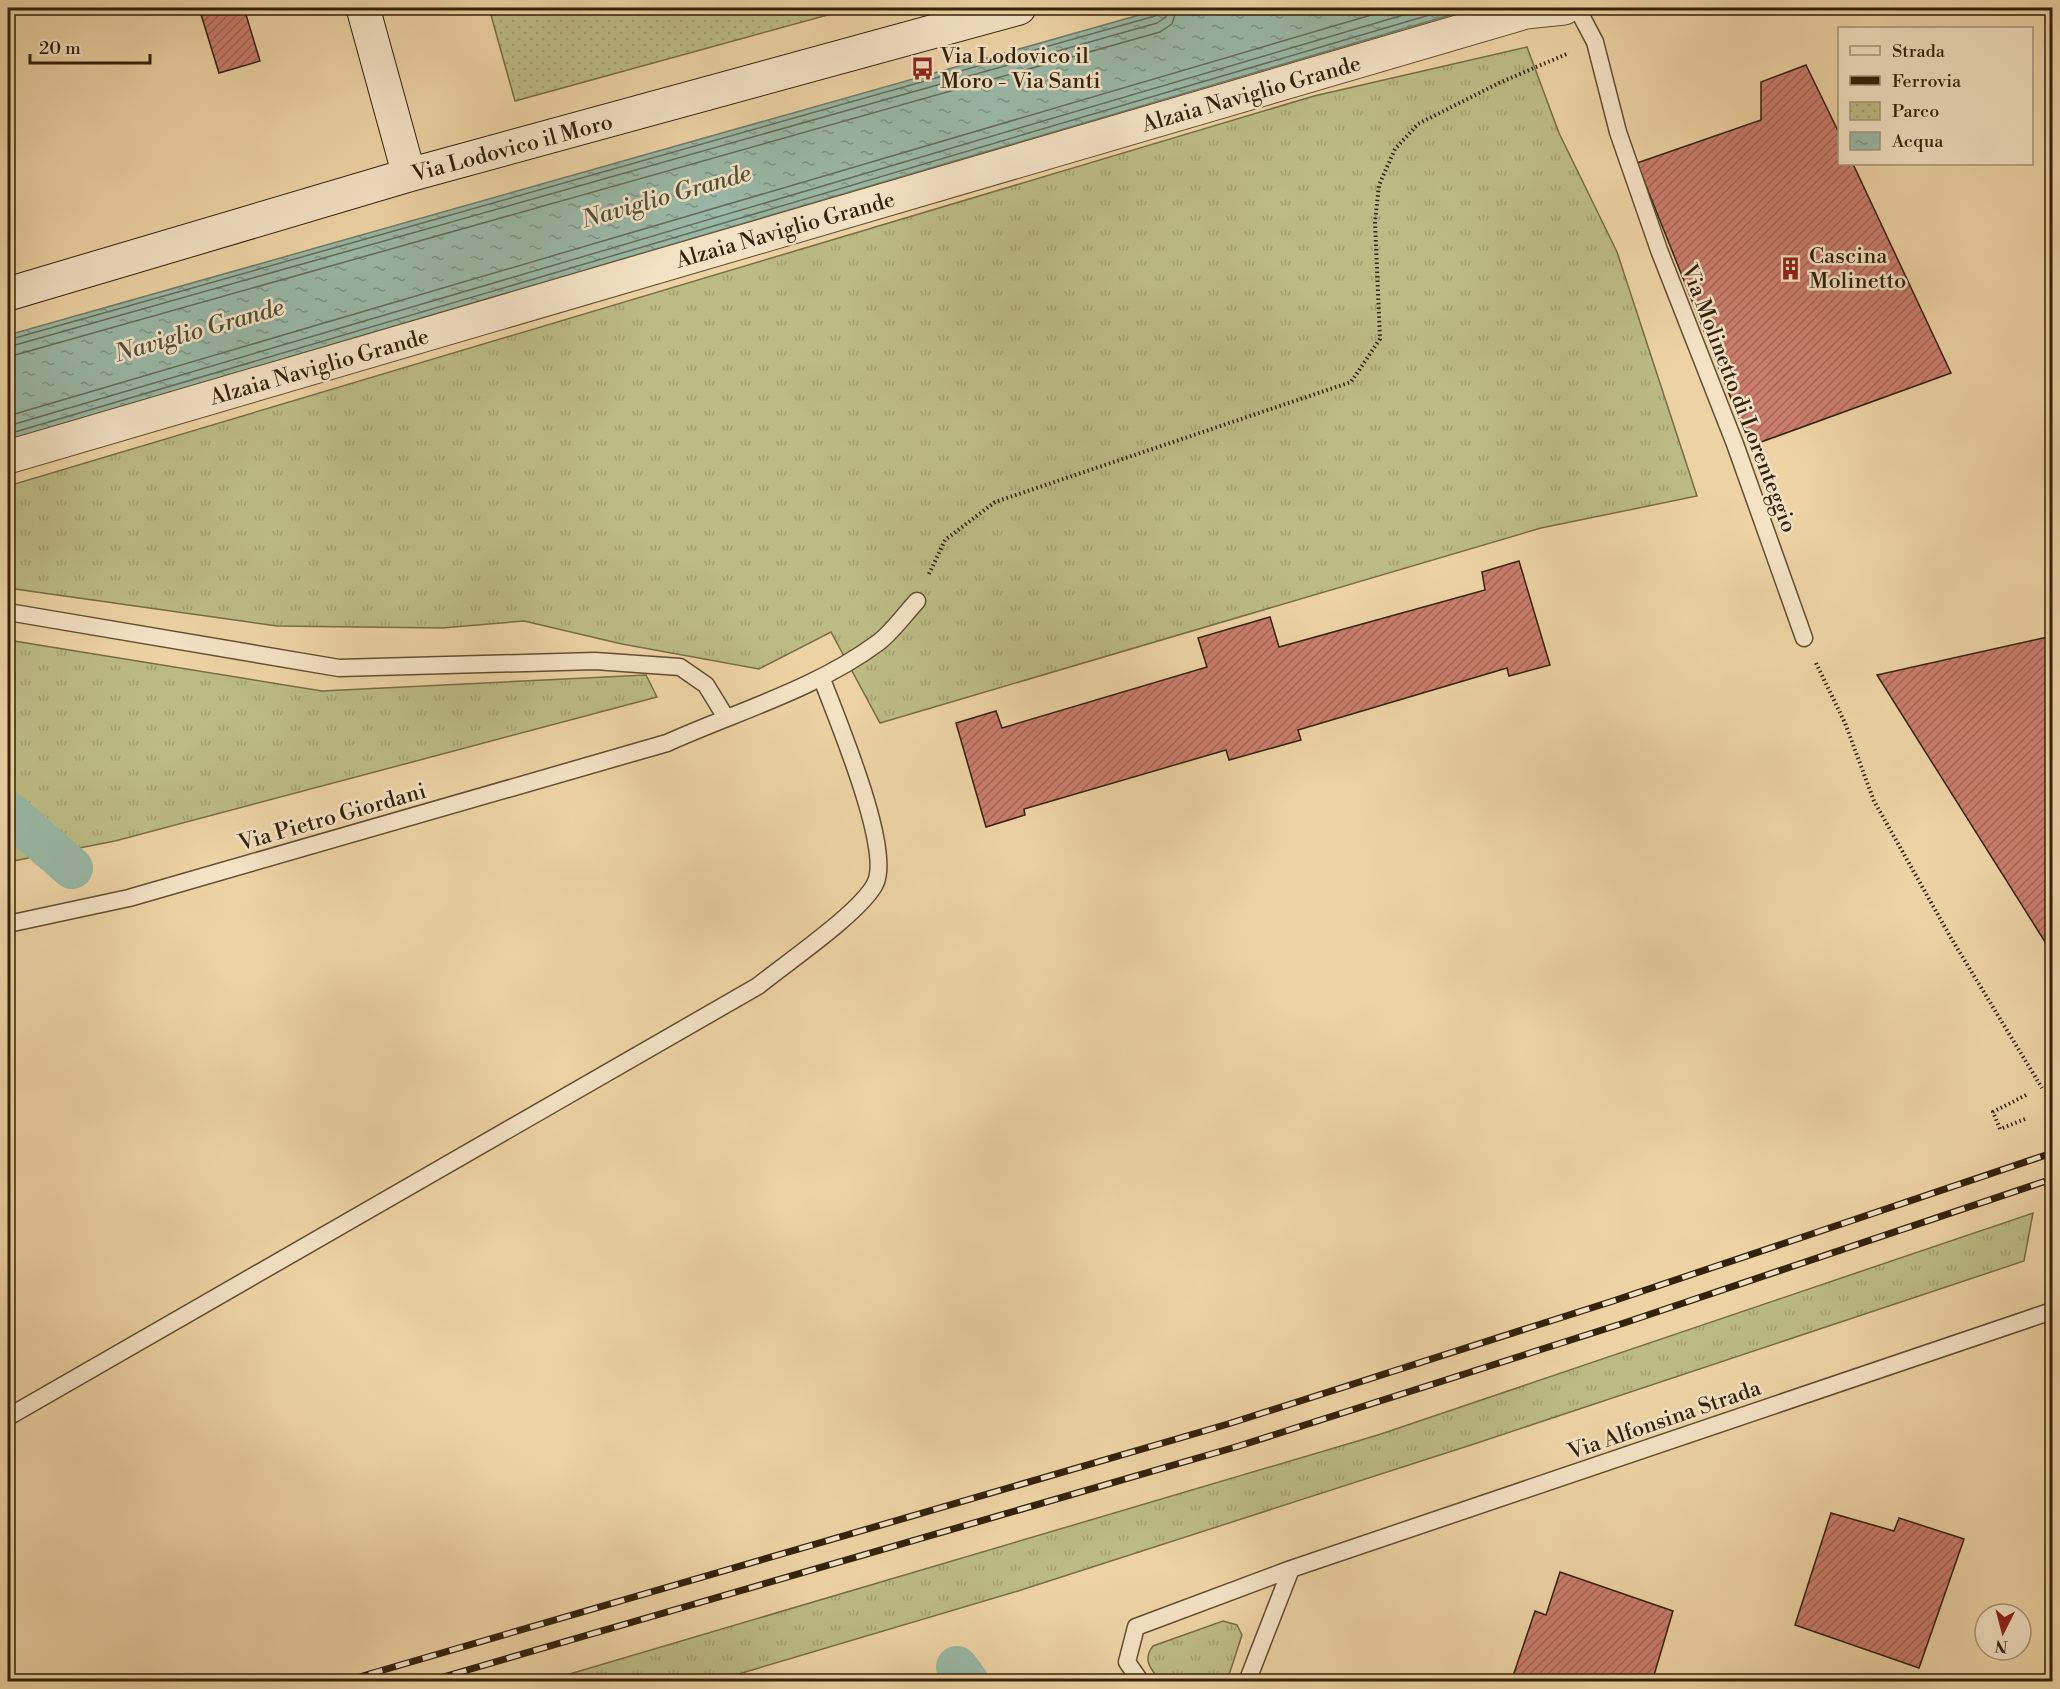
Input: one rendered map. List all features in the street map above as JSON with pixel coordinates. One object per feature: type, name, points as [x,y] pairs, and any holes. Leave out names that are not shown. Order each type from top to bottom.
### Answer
[{"type":"street","points":[[363,8],[409,175]]},
{"type":"street","name":"Via Lodovico il Moro","points":[[8,294],[409,175],[1019,8]]},
{"type":"street","name":"Alzaia Naviglio Grande","points":[[8,457],[1526,12],[1564,8]]},
{"type":"lane","name":"Via Molinetto di Lorenteggio","points":[[1577,8],[1595,42],[1618,132],[1659,250],[1735,444],[1804,638]]},
{"type":"lane","name":"Via Pietro Giordani","points":[[8,924],[129,898],[667,743],[822,679],[880,640],[917,601]]},
{"type":"lane","points":[[8,612],[339,668],[595,661],[680,667],[706,685],[726,717]]},
{"type":"lane","points":[[8,1417],[266,1271],[758,986],[857,907],[876,883],[878,854],[870,815],[822,679]]},
{"type":"lane","name":"Via Alfonsina Strada","points":[[1142,1682],[1127,1662],[1136,1627],[1291,1569],[2052,1311]]},
{"type":"lane","points":[[1247,1682],[1291,1569]]},
{"type":"path","points":[[917,601],[945,540],[995,502],[1351,382],[1380,339],[1375,222],[1379,185],[1395,149],[1418,124],[1499,83],[1595,42]]},
{"type":"path","points":[[1804,638],[1845,723],[1874,801],[1951,938],[2042,1088]]},
{"type":"path","points":[[2025,1119],[2000,1128],[1993,1112],[2028,1094]]},
{"type":"green space","points":[[489,8],[853,8],[515,101]]},
{"type":"green space","points":[[1527,47],[1559,133],[1617,252],[1697,496],[1541,528],[880,723],[831,632],[759,669],[622,644],[524,621],[442,628],[277,626],[8,588],[8,486],[1314,96]]},
{"type":"green space","points":[[8,640],[322,691],[646,675],[657,697],[115,841],[8,862]]},
{"type":"green space","points":[[2033,1213],[2024,1261],[1474,1444],[1018,1591],[715,1681],[546,1681],[1378,1435]]},
{"type":"green space","points":[[1223,1621],[1237,1625],[1242,1635],[1227,1681],[1160,1681],[1148,1660],[1153,1646]]},
{"type":"water","name":"Naviglio Grande","points":[[1164,8],[1474,8],[8,440],[8,335]]},
{"type":"building","points":[[199,8],[244,8],[260,61],[219,73]]},
{"type":"building","name":"Cascina Molinetto","points":[[1806,65],[1838,131],[1838,165],[1853,165],[1951,373],[1750,446],[1637,163],[1761,120],[1761,82]]},
{"type":"building","points":[[1519,561],[1550,665],[1509,676],[1507,668],[1298,730],[1301,740],[1229,760],[1226,750],[1024,809],[1025,815],[986,827],[956,723],[996,711],[1002,728],[1207,667],[1198,638],[1270,617],[1279,647],[1485,590],[1482,572]]},
{"type":"building","points":[[2052,636],[2052,953],[1877,675]]},
{"type":"building","points":[[1831,1513],[1894,1531],[1899,1518],[1964,1539],[1919,1668],[1795,1625]]},
{"type":"building","points":[[1560,1572],[1673,1611],[1652,1682],[1511,1682],[1535,1611],[1546,1615]]},
{"type":"waterway","points":[[8,812],[72,868]]},
{"type":"waterway","points":[[957,1667],[968,1682]]},
{"type":"railway","points":[[342,1682],[1228,1424],[1613,1301],[2052,1153]]},
{"type":"railway","points":[[426,1682],[1239,1446],[1624,1323],[2052,1179]]},
{"type":"place","name":"Via Lodovico il Moro - Via Santi","points":[[922,68]]},
{"type":"place","name":"Cascina Molinetto","points":[[1791,268]]}]
